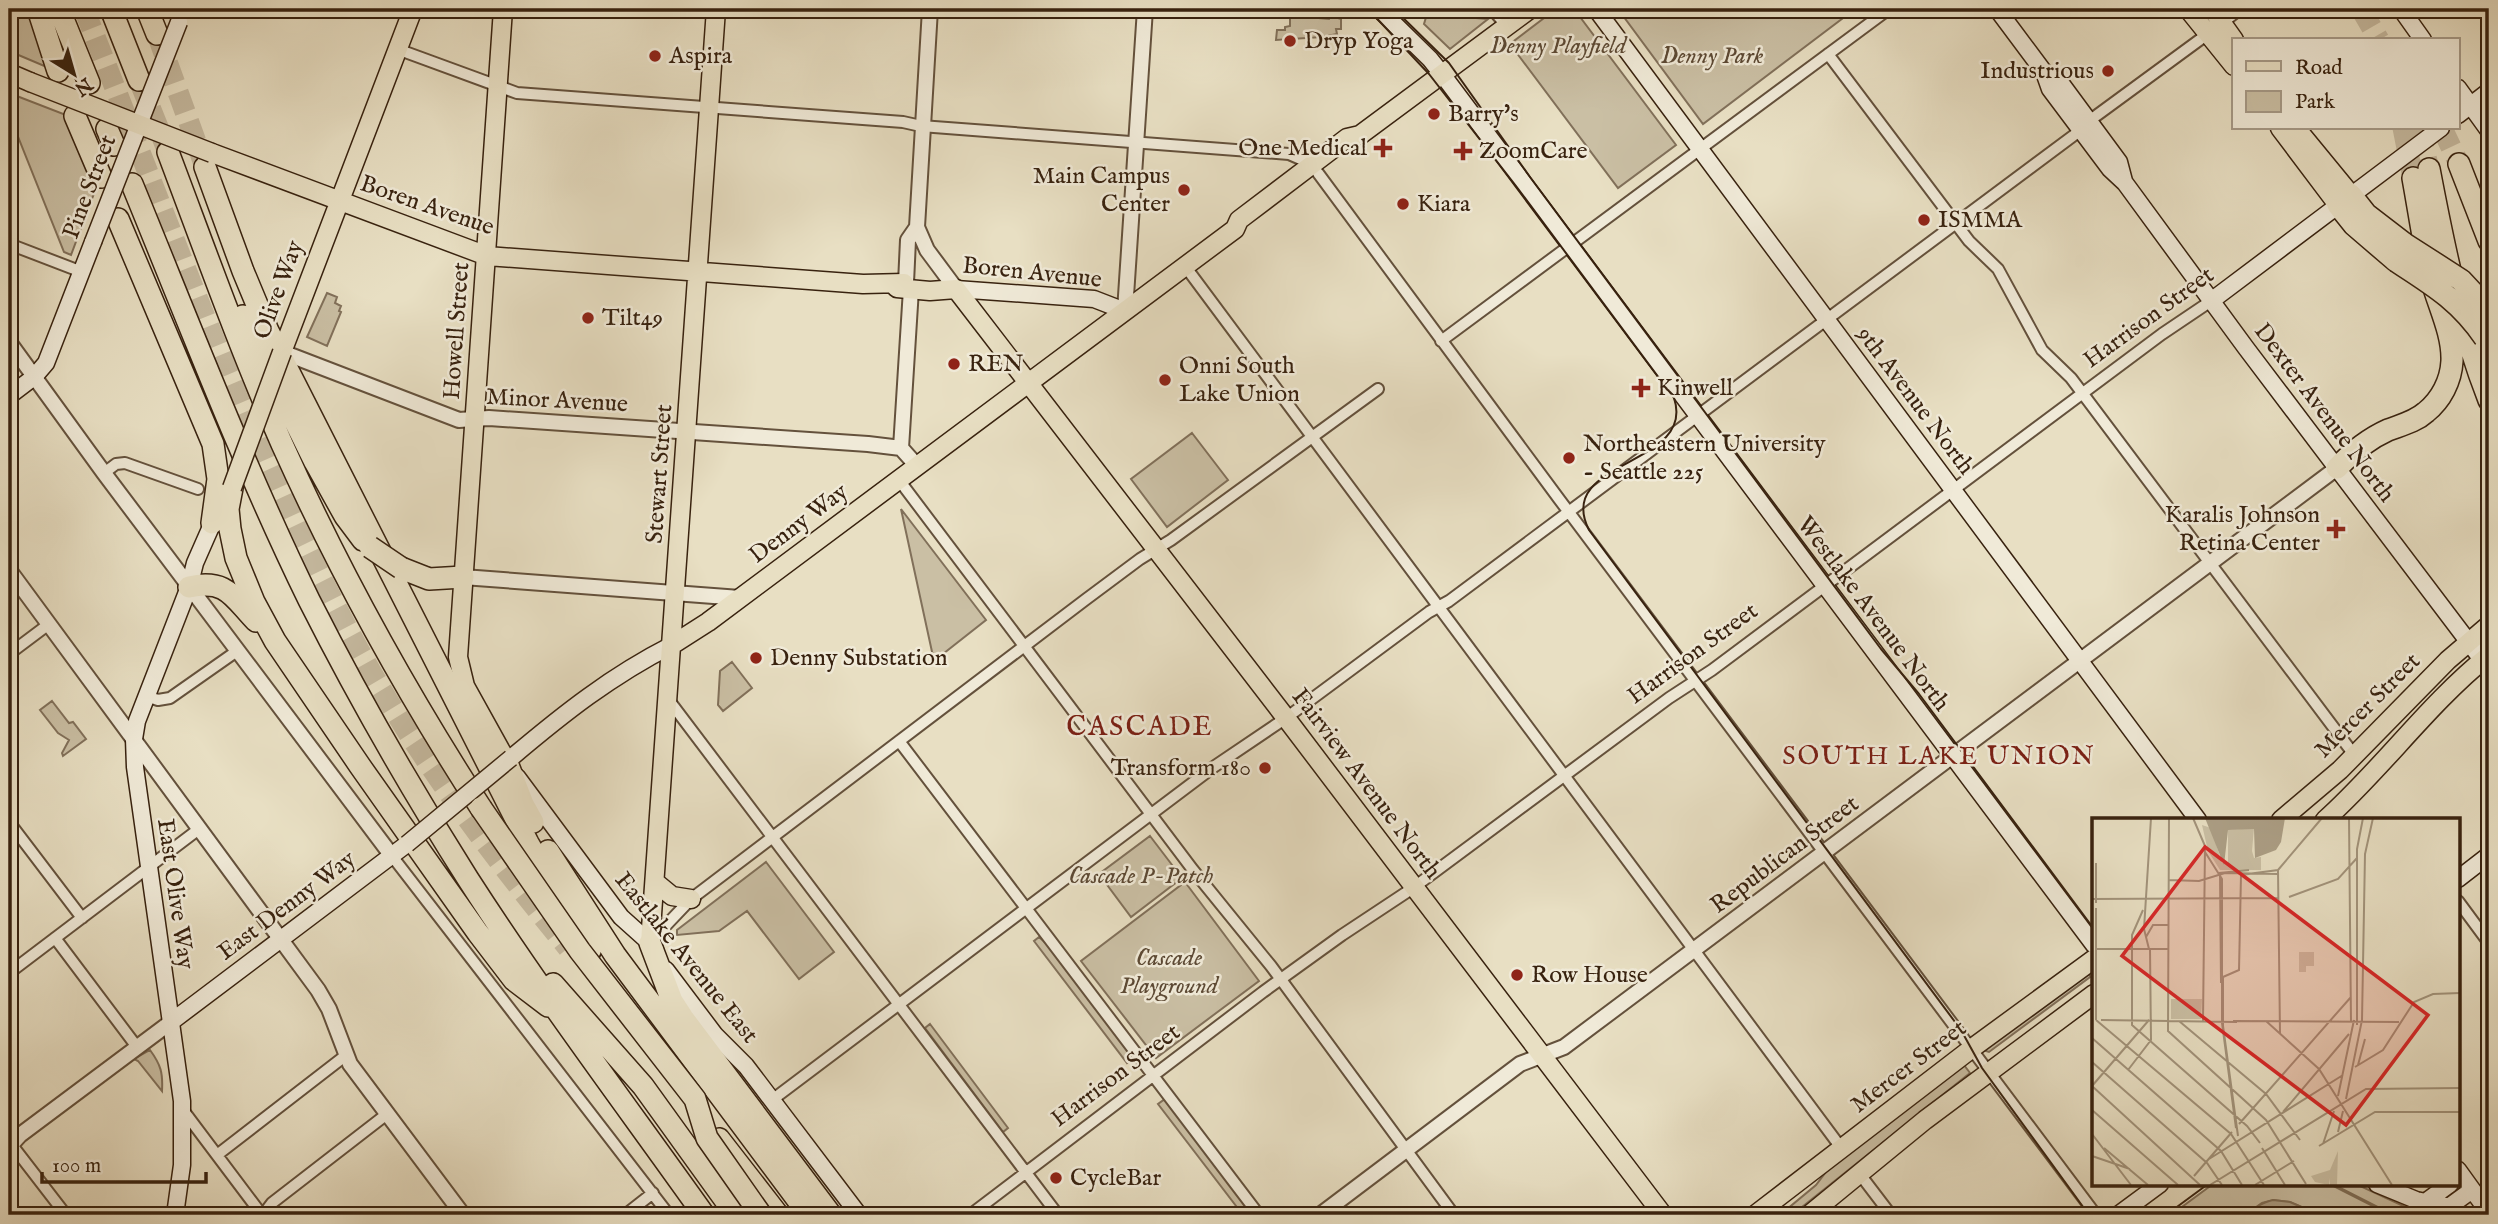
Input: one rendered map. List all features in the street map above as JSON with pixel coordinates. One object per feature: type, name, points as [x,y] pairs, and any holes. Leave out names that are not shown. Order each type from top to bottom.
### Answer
[{"type":"highway","points":[[38,9],[58,71]]},
{"type":"highway","points":[[59,9],[89,83]]},
{"type":"highway","points":[[111,9],[139,80]]},
{"type":"highway","points":[[148,9],[158,34]]},
{"type":"highway","points":[[75,116],[102,177]]},
{"type":"highway","points":[[168,152],[257,385],[304,493],[382,644],[440,743],[540,895],[784,1215]]},
{"type":"highway","points":[[2459,164],[2486,226],[2489,241]]},
{"type":"highway","points":[[205,167],[268,331],[528,843],[639,1035]]},
{"type":"highway","points":[[2337,468],[2348,456],[2375,437],[2416,420],[2425,413],[2441,396],[2450,374],[2450,341],[2432,279],[2421,174],[2472,354],[2489,400]]},
{"type":"highway","points":[[132,184],[267,507],[310,600],[404,773],[498,923],[704,1215]]},
{"type":"highway","points":[[2344,200],[2364,235],[2461,280],[2489,310]]},
{"type":"highway","points":[[118,219],[213,444],[218,479],[212,523]]},
{"type":"highway","points":[[2401,252],[2463,309],[2487,342]]},
{"type":"highway","points":[[218,284],[239,306],[281,396],[331,493],[353,528],[370,547],[401,568],[429,579],[463,577]]},
{"type":"highway","points":[[232,488],[228,509],[236,558],[254,602],[275,641],[341,739],[514,980],[564,1018]]},
{"type":"highway","points":[[189,587],[208,583],[218,585],[275,641]]},
{"type":"highway","points":[[506,760],[523,804],[554,861],[615,955],[809,1215]]},
{"type":"highway","points":[[498,923],[632,1072],[736,1215]]},
{"type":"highway","points":[[650,943],[647,975],[665,1025]]},
{"type":"highway","points":[[650,943],[672,1001],[682,1018],[831,1215]]},
{"type":"highway","points":[[568,948],[778,1215]]},
{"type":"highway","points":[[695,1099],[707,1138],[761,1215]]},
{"type":"main road","name":"Olive Way","points":[[189,587],[195,563],[212,523],[232,488],[413,9]]},
{"type":"main road","name":"Howell Street","points":[[503,9],[458,657],[465,686],[506,760]]},
{"type":"main road","name":"Stewart Street","points":[[650,943],[716,9]]},
{"type":"main road","name":"Denny Way","points":[[392,856],[593,692],[628,669],[673,645],[740,598],[1235,229],[1245,228],[1315,169],[1353,146],[1360,135],[1530,9]]},
{"type":"main road","name":"9th Avenue North","points":[[1596,9],[2197,818]]},
{"type":"main road","name":"Dexter Avenue North","points":[[1997,9],[2044,72],[2060,82],[2085,126],[2119,162],[2125,183],[2211,301],[2468,642],[2487,662]]},
{"type":"main road","points":[[2188,9],[2214,21],[2232,38]]},
{"type":"main road","points":[[2401,9],[2422,38]]},
{"type":"main road","name":"Westlake Avenue North","points":[[1391,12],[1442,74],[2092,942]]},
{"type":"main road","name":"Pine Street","points":[[9,397],[34,377],[48,358],[181,15]]},
{"type":"main road","points":[[2214,21],[2232,62]]},
{"type":"main road","name":"Boren Avenue","points":[[9,73],[486,256],[1094,299],[1125,311]]},
{"type":"main road","points":[[2489,91],[2464,110],[2489,131]]},
{"type":"main road","points":[[2282,130],[2344,200]]},
{"type":"main road","points":[[2297,130],[2344,200]]},
{"type":"main road","name":"Harrison Street","points":[[2211,301],[2438,130]]},
{"type":"main road","name":"Fairview Avenue North","points":[[956,289],[1286,718],[1657,1212]]},
{"type":"main road","name":"East Olive Way","points":[[175,1215],[182,1165],[183,1110],[148,866],[134,739],[146,696],[189,587]]},
{"type":"main road","name":"Mercer Street","points":[[2283,818],[2355,756],[2422,685],[2489,625]]},
{"type":"main road","name":"Mercer Street","points":[[2327,818],[2354,793],[2433,705],[2487,662]]},
{"type":"main road","name":"Eastlake Avenue East","points":[[506,760],[621,917],[650,943],[667,973],[708,1026],[746,1066],[859,1215]]},
{"type":"main road","points":[[2460,877],[2489,855]]},
{"type":"main road","name":"East Denny Way","points":[[171,1022],[392,856]]},
{"type":"main road","points":[[655,882],[671,896],[691,899]]},
{"type":"main road","name":"Mercer Street","points":[[1755,1215],[1971,1049],[2092,960]]},
{"type":"main road","points":[[1809,1215],[1859,1173],[2092,995]]},
{"type":"main road","points":[[2460,1180],[2472,1190],[2489,1213]]},
{"type":"main road","points":[[2118,1215],[2157,1186]]},
{"type":"main road","points":[[2382,1186],[2424,1203],[2450,1206],[2472,1190]]},
{"type":"main road","points":[[2424,1203],[2446,1186]]},
{"type":"street","points":[[930,9],[917,227],[927,250],[956,289]]},
{"type":"street","points":[[1125,311],[1145,9]]},
{"type":"street","points":[[1492,9],[1507,26]]},
{"type":"street","points":[[1441,341],[1889,9]]},
{"type":"street","points":[[772,1100],[1151,814],[1268,728],[1286,718],[1956,224],[2085,126],[2214,21],[2240,9]]},
{"type":"street","points":[[397,49],[517,93],[903,121],[921,126],[1296,155],[1315,169],[2096,1215]]},
{"type":"street","points":[[1828,54],[1969,242],[1998,269],[2042,350],[2071,377],[2355,756]]},
{"type":"street","points":[[917,227],[908,240],[903,286],[901,448],[917,466]]},
{"type":"street","points":[[9,244],[82,272]]},
{"type":"street","points":[[1185,266],[1842,1149]]},
{"type":"street","name":"Harrison Street","points":[[970,1215],[1280,980],[1413,888],[2211,301]]},
{"type":"street","points":[[9,342],[392,856],[669,1215]]},
{"type":"street","name":"Minor Avenue","points":[[282,352],[457,419],[687,431],[901,448]]},
{"type":"street","points":[[650,943],[691,899],[1024,646],[1378,389]]},
{"type":"street","points":[[104,473],[116,464],[125,463],[198,489]]},
{"type":"street","name":"Republican Street","points":[[1320,1215],[1520,1064],[1564,1047],[2337,468]]},
{"type":"street","points":[[900,480],[1151,814],[1280,980],[1454,1215]]},
{"type":"street","points":[[9,570],[322,995],[345,1056],[463,1215]]},
{"type":"street","points":[[463,577],[740,598]]},
{"type":"street","points":[[9,654],[49,624]]},
{"type":"street","points":[[146,696],[158,700],[170,698],[237,650]]},
{"type":"street","points":[[668,699],[1058,1215]]},
{"type":"street","points":[[899,741],[1259,1215]]},
{"type":"street","points":[[9,822],[82,918]]},
{"type":"street","points":[[9,973],[200,829]]},
{"type":"street","points":[[2460,904],[2489,943]]},
{"type":"street","points":[[55,938],[137,1047]]},
{"type":"street","name":"East Denny Way","points":[[10,1146],[20,1135],[171,1022]]},
{"type":"street","points":[[217,1155],[345,1056]]},
{"type":"street","points":[[183,1110],[263,1215],[272,1203],[387,1114]]},
{"type":"street","points":[[10,1146],[66,1215]]},
{"type":"street","points":[[1859,1173],[1891,1215]]},
{"type":"street","points":[[625,1215],[653,1193]]},
{"type":"green space","points":[[9,9],[31,9],[49,68],[9,51]]},
{"type":"green space","name":"Denny Playfield","points":[[1556,9],[1574,9],[1676,145],[1618,188],[1510,44]]},
{"type":"green space","name":"Denny Park","points":[[1618,9],[1855,9],[1703,124]]},
{"type":"green space","points":[[1290,10],[1306,14],[1307,17],[1329,19],[1330,15],[1338,15],[1341,29],[1336,29],[1337,34],[1322,37],[1276,40],[1277,30],[1285,30],[1285,27],[1290,26]]},
{"type":"green space","points":[[1427,14],[1488,19],[1450,49],[1424,24]]},
{"type":"green space","points":[[9,93],[66,115],[96,188],[71,255],[64,252],[9,114]]},
{"type":"green space","points":[[327,293],[337,297],[335,303],[341,306],[341,312],[327,346],[307,337]]},
{"type":"green space","points":[[1192,433],[1228,480],[1167,527],[1131,479]]},
{"type":"green space","points":[[901,509],[986,620],[934,661]]},
{"type":"green space","points":[[732,662],[752,688],[723,711],[718,705],[720,671]]},
{"type":"green space","points":[[52,701],[86,739],[63,756],[69,740],[58,733],[40,710]]},
{"type":"green space","name":"Cascade P-Patch","points":[[1150,836],[1182,878],[1131,917],[1099,874]]},
{"type":"green space","points":[[766,862],[834,952],[799,979],[747,911],[719,931],[677,935],[677,930]]},
{"type":"green space","name":"Cascade Playground","points":[[1185,882],[1259,981],[1156,1058],[1081,961]]},
{"type":"green space","points":[[1039,937],[1048,945],[1134,1058],[1127,1063],[1034,941]]},
{"type":"green space","points":[[2089,973],[2090,977],[1989,1052],[1986,1051],[1986,1048]]},
{"type":"green space","points":[[930,1024],[1008,1128],[1003,1132],[925,1028]]},
{"type":"green space","points":[[150,1050],[160,1069],[162,1091],[134,1059]]},
{"type":"green space","points":[[1964,1065],[1970,1073],[1792,1215],[1780,1215],[1816,1185],[1829,1168]]},
{"type":"green space","points":[[1165,1099],[1252,1215],[1243,1215],[1158,1104]]},
{"type":"green space","points":[[2210,1186],[2360,1186],[2423,1215],[2320,1215],[2290,1202],[2273,1200],[2262,1203],[2251,1215],[2171,1215]]},
{"type":"shaded area","points":[[2273,1200],[2290,1202],[2320,1215],[2251,1215],[2260,1205]]},
{"type":"waterway","points":[[2335,1186],[2392,1215]]},
{"type":"tunnel","points":[[84,9],[242,406],[276,484],[352,637],[399,719],[452,798],[568,948]]},
{"type":"tunnel","points":[[2361,9],[2378,38]]},
{"type":"tunnel","points":[[157,34],[204,164]]},
{"type":"tunnel","points":[[139,80],[166,147]]},
{"type":"tunnel","points":[[2403,130],[2413,178]]},
{"type":"tunnel","points":[[2419,130],[2429,169]]},
{"type":"tunnel","points":[[2443,130],[2459,164]]},
{"type":"tram line","points":[[1368,9],[1429,74],[1674,398],[1675,421],[1665,438],[1606,475],[1590,489],[1583,507],[1589,530],[1961,1030],[1982,1068],[2089,1215]]},
{"type":"tram line","points":[[1394,9],[1449,63],[1530,177],[1881,649],[1919,694],[2092,926]]},
{"type":"tram line","points":[[2166,1215],[2205,1186]]},
{"type":"place","name":"Dryp Yoga","points":[[1290,41]]},
{"type":"place","name":"Aspira","points":[[655,56]]},
{"type":"place","name":"Industrious","points":[[2108,71]]},
{"type":"place","name":"Barry's","points":[[1434,114]]},
{"type":"place","name":"One Medical","points":[[1383,148]]},
{"type":"place","name":"ZoomCare","points":[[1463,151]]},
{"type":"place","name":"Main Campus Center","points":[[1184,190]]},
{"type":"place","name":"Kiara","points":[[1403,204]]},
{"type":"place","name":"ISMMA","points":[[1924,220]]},
{"type":"place","name":"Tilt49","points":[[588,318]]},
{"type":"place","name":"REN","points":[[954,364]]},
{"type":"place","name":"Onni South Lake Union","points":[[1165,380]]},
{"type":"place","name":"Kinwell","points":[[1641,388]]},
{"type":"place","name":"Northeastern University - Seattle 225","points":[[1569,458]]},
{"type":"place","name":"Karalis Johnson Retina Center","points":[[2336,529]]},
{"type":"place","name":"Denny Substation","points":[[756,658]]},
{"type":"place","name":"Transform 180","points":[[1265,768]]},
{"type":"place","name":"Row House","points":[[1517,975]]},
{"type":"place","name":"CycleBar","points":[[1056,1178]]},
{"type":"district","name":"CASCADE","points":[[1140,727]]},
{"type":"district","name":"SOUTH LAKE UNION","points":[[1939,756]]}]
